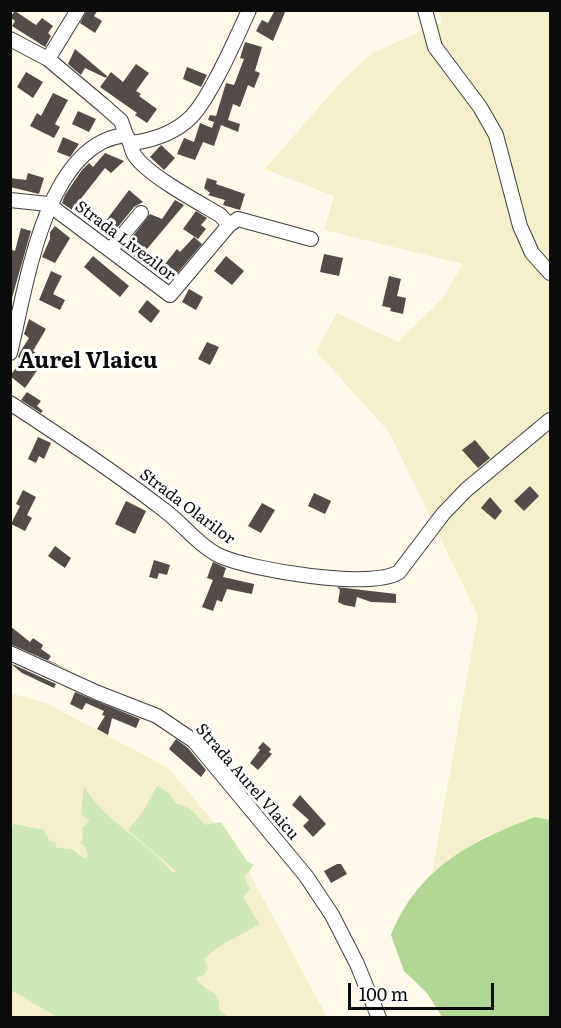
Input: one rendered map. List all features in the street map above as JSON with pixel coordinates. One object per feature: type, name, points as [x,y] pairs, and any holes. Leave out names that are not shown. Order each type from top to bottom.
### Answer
[{"type":"street","points":[[48,59],[78,10]]},
{"type":"street","points":[[10,353],[48,204],[80,158],[117,136],[153,140],[191,117],[207,93],[249,10]]},
{"type":"street","points":[[425,10],[435,47],[480,107],[496,135],[520,226],[532,253],[550,273]]},
{"type":"street","points":[[10,39],[48,59],[121,121],[134,155],[149,168],[220,215],[228,226],[238,219],[311,239]]},
{"type":"street","name":"Strada Livezilor","points":[[10,200],[48,204],[170,295],[228,226]]},
{"type":"street","points":[[111,249],[141,213]]},
{"type":"street","name":"Strada Olarilor","points":[[10,403],[135,488],[219,555],[259,567],[340,579],[390,578],[399,572],[443,514],[466,490],[550,420]]},
{"type":"street","name":"Strada Aurel Vlaicu","points":[[10,653],[76,684],[157,716],[194,741],[306,876],[332,915],[379,1017]]},
{"type":"shaded area","points":[[440,11],[550,11],[550,820],[535,818],[485,836],[432,873],[478,616],[389,432],[316,351],[337,313],[398,342],[442,299],[463,264],[324,230],[334,196],[265,169],[341,82],[372,53],[442,22]]},
{"type":"shaded area","points":[[10,693],[46,703],[168,768],[236,848],[327,1017],[11,1017]]},
{"type":"green space","points":[[157,786],[170,794],[175,803],[192,811],[205,825],[221,822],[247,861],[254,865],[244,877],[250,889],[243,897],[259,924],[210,953],[204,959],[208,968],[204,975],[196,978],[199,983],[215,994],[219,1002],[219,1009],[228,1017],[57,1017],[11,990],[12,827],[14,824],[43,830],[50,841],[55,842],[57,848],[71,849],[85,859],[88,856],[86,848],[80,843],[83,838],[82,828],[90,821],[81,814],[84,787],[104,812],[151,851],[173,873],[176,871],[128,830],[143,812]]},
{"type":"green space","points":[[535,817],[550,820],[550,1017],[442,1017],[427,993],[404,971],[391,935],[402,912],[416,892],[449,860],[489,836]]},
{"type":"building","points":[[87,10],[98,10],[94,16],[102,21],[95,33],[80,23]]},
{"type":"building","points":[[275,10],[286,10],[273,41],[256,31],[262,20],[268,23]]},
{"type":"building","points":[[15,11],[36,25],[42,18],[53,26],[48,33],[51,36],[45,47],[12,26],[15,21],[10,17]]},
{"type":"building","points":[[245,42],[262,47],[255,71],[260,73],[254,88],[248,85],[240,107],[233,104],[228,120],[240,124],[238,132],[221,125],[214,146],[203,142],[195,160],[177,154],[184,138],[194,142],[200,123],[212,128],[214,122],[208,120],[210,115],[216,116],[226,83],[234,85],[244,59],[240,58]]},
{"type":"building","points":[[75,49],[107,76],[106,78],[85,68],[81,75],[68,64]]},
{"type":"building","points":[[136,64],[149,73],[136,91],[141,94],[139,96],[157,109],[147,123],[135,115],[137,113],[100,87],[111,72],[123,82]]},
{"type":"building","points":[[187,67],[207,75],[201,87],[183,79]]},
{"type":"building","points":[[26,72],[43,82],[33,98],[17,87]]},
{"type":"building","points":[[53,93],[68,100],[55,124],[60,127],[54,138],[30,126],[37,113],[41,116]]},
{"type":"building","points":[[78,111],[96,119],[89,132],[72,124]]},
{"type":"building","points":[[63,137],[79,144],[70,157],[57,152]]},
{"type":"building","points":[[161,145],[175,158],[164,170],[150,157]]},
{"type":"building","points":[[105,153],[124,161],[111,173],[105,168],[72,210],[62,203],[82,170],[89,163],[93,167]]},
{"type":"building","points":[[28,173],[44,178],[39,194],[10,187],[10,178],[26,180]]},
{"type":"building","points":[[207,178],[217,181],[216,184],[245,194],[240,210],[223,205],[225,200],[208,195],[210,193],[204,188]]},
{"type":"building","points":[[129,190],[143,202],[134,207],[109,238],[99,230]]},
{"type":"building","points":[[175,200],[184,205],[147,249],[144,246],[135,257],[123,249],[150,214],[162,219]]},
{"type":"building","points":[[196,211],[207,218],[201,225],[206,229],[198,239],[183,229]]},
{"type":"building","points":[[55,226],[70,238],[55,263],[42,257],[50,239],[50,232]]},
{"type":"building","points":[[21,228],[31,231],[10,305],[10,249],[15,251]]},
{"type":"building","points":[[194,237],[202,244],[169,283],[157,274],[177,249],[180,252]]},
{"type":"building","points":[[324,254],[343,258],[339,276],[320,272]]},
{"type":"building","points":[[93,256],[129,286],[120,297],[84,267]]},
{"type":"building","points":[[226,256],[244,271],[232,285],[214,271]]},
{"type":"building","points":[[51,271],[62,276],[53,294],[65,300],[60,310],[39,300]]},
{"type":"building","points":[[389,276],[401,279],[397,296],[406,298],[403,314],[390,311],[391,308],[382,306]]},
{"type":"building","points":[[189,289],[203,297],[196,310],[182,302]]},
{"type":"building","points":[[147,300],[160,311],[151,323],[138,312]]},
{"type":"building","points":[[29,319],[46,329],[33,351],[45,359],[25,388],[10,376],[22,360],[18,357],[29,338],[24,334]]},
{"type":"building","points":[[207,342],[219,347],[210,365],[198,359]]},
{"type":"building","points":[[27,392],[41,401],[37,406],[43,411],[41,413],[21,400]]},
{"type":"building","points":[[38,437],[51,443],[44,459],[39,456],[36,463],[28,459]]},
{"type":"building","points":[[475,440],[490,458],[478,468],[462,450]]},
{"type":"building","points":[[530,486],[539,496],[524,511],[514,501]]},
{"type":"building","points":[[23,490],[36,497],[27,515],[32,518],[25,531],[11,524],[20,506],[16,504]]},
{"type":"building","points":[[314,493],[331,501],[325,514],[308,506]]},
{"type":"building","points":[[490,497],[502,511],[495,520],[481,508]]},
{"type":"building","points":[[126,501],[146,511],[135,534],[115,524]]},
{"type":"building","points":[[262,503],[275,510],[261,533],[248,526]]},
{"type":"building","points":[[55,546],[71,558],[65,568],[48,556]]},
{"type":"building","points":[[154,560],[170,565],[167,575],[159,573],[157,579],[149,577]]},
{"type":"building","points":[[213,562],[226,568],[223,577],[254,584],[252,594],[227,589],[222,602],[217,600],[213,611],[202,607],[213,580],[207,578]]},
{"type":"building","points":[[337,587],[396,594],[396,603],[371,602],[357,597],[355,607],[344,605],[338,602],[340,590]]},
{"type":"building","points":[[10,626],[30,642],[33,638],[43,645],[41,649],[51,656],[48,660],[71,671],[10,644]]},
{"type":"building","points":[[10,663],[56,684],[54,688],[22,673]]},
{"type":"building","points":[[75,692],[140,719],[136,728],[112,718],[108,735],[97,729],[105,716],[102,715],[104,711],[86,703],[82,710],[70,704]]},
{"type":"building","points":[[176,739],[188,748],[206,770],[201,777],[169,749]]},
{"type":"building","points":[[263,742],[271,749],[269,752],[272,754],[258,770],[250,763]]},
{"type":"building","points":[[300,795],[326,824],[313,837],[303,826],[309,820],[292,805]]},
{"type":"building","points":[[341,864],[347,874],[331,883],[324,871]]},
{"type":"district","name":"Aurel Vlaicu","points":[[88,362]]}]
